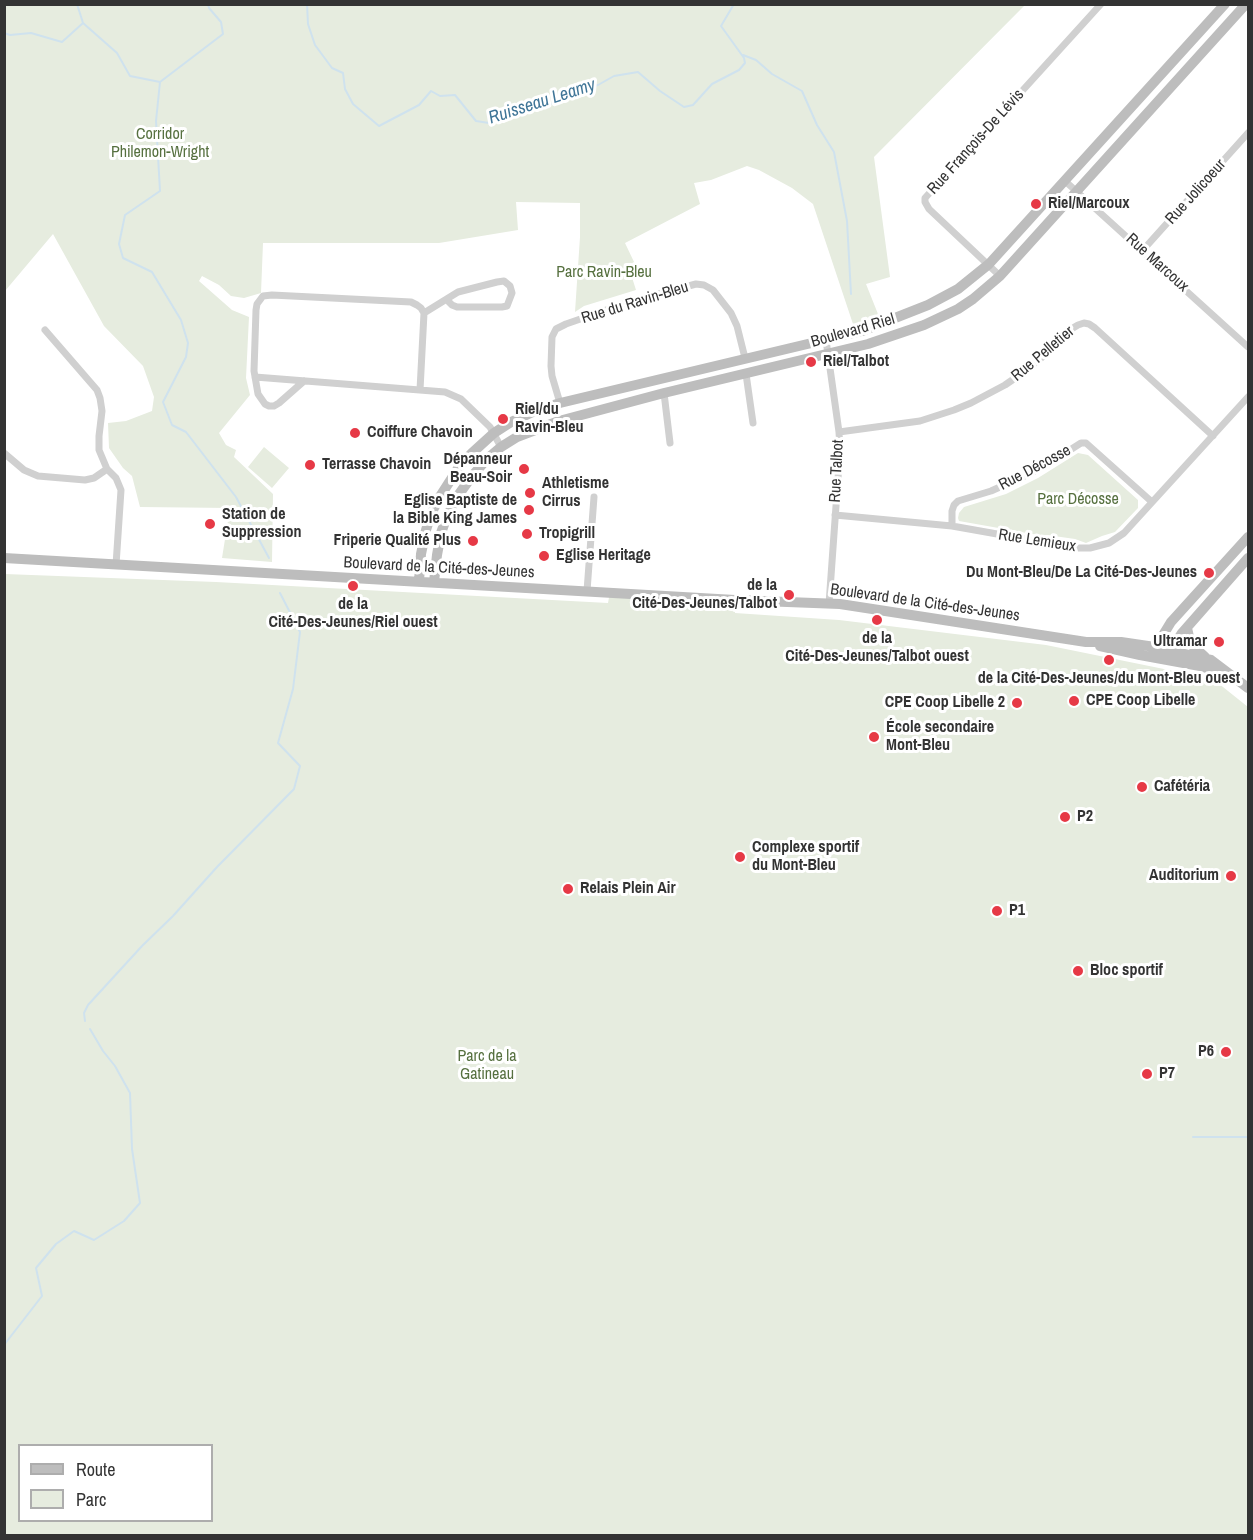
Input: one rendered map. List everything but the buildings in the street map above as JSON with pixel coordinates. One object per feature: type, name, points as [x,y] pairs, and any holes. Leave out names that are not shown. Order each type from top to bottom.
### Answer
[{"type":"street","name":"Rue François-De Lévis","points":[[1000,276],[929,209],[925,198],[1101,4]]},
{"type":"street","name":"Boulevard Riel","points":[[418,581],[423,543],[431,514],[439,498],[459,467],[472,453],[494,433],[511,422],[560,403],[826,340],[879,325],[928,305],[958,289],[989,264],[1225,4]]},
{"type":"street","name":"Boulevard Riel","points":[[434,582],[439,545],[451,508],[472,476],[501,447],[517,437],[548,424],[664,393],[829,354],[904,332],[940,318],[973,299],[1000,276],[1243,6]]},
{"type":"street","name":"Rue Jolicoeur","points":[[1143,250],[1248,133]]},
{"type":"street","name":"Rue Marcoux","points":[[1065,181],[1248,347]]},
{"type":"street","points":[[424,313],[458,292],[497,282],[504,281],[510,286],[512,293],[507,306],[502,307],[457,307],[447,300]]},
{"type":"street","name":"Rue du Ravin-Bleu","points":[[560,403],[551,366],[552,337],[556,329],[632,301],[696,284],[713,290],[731,313],[737,326],[745,358]]},
{"type":"street","points":[[304,381],[274,406],[269,406],[261,400],[255,377],[257,304],[267,295],[411,303],[421,308],[424,313],[420,390]]},
{"type":"street","name":"Rue Pelletier","points":[[839,432],[920,421],[971,403],[1021,374],[1050,351],[1073,328],[1084,323],[1095,328],[1213,436]]},
{"type":"street","points":[[45,330],[97,390],[100,398],[102,411],[99,450],[121,489],[116,565]]},
{"type":"street","name":"Rue Talbot","points":[[826,340],[840,450],[829,604]]},
{"type":"street","points":[[746,374],[753,423]]},
{"type":"street","points":[[255,377],[445,392],[461,399],[490,427],[501,447]]},
{"type":"street","points":[[664,393],[670,443]]},
{"type":"street","name":"Rue Lemieux","points":[[835,515],[952,526],[1076,548],[1090,548],[1109,543],[1120,537],[1248,397]]},
{"type":"street","name":"Rue Décosse","points":[[952,526],[952,511],[958,501],[991,491],[1029,474],[1086,442],[1152,502]]},
{"type":"street","points":[[4,453],[24,470],[38,476],[85,480],[94,478],[108,469]]},
{"type":"street","points":[[587,591],[594,497]]},
{"type":"street","points":[[1161,654],[1160,640],[1171,622],[1248,537]]},
{"type":"street","name":"Boulevard de la Cité-des-Jeunes","points":[[4,558],[862,607],[1086,642],[1115,650],[1211,660],[1248,688]]},
{"type":"street","points":[[1161,654],[1248,558]]},
{"type":"street","points":[[1187,627],[1192,645],[1211,660]]},
{"type":"street","name":"Boulevard de la Cité-des-Jeunes","points":[[1161,654],[1216,670],[1237,679]]},
{"type":"green space","name":"Corridor Philemon-Wright","points":[[5,5],[1025,5],[874,157],[890,277],[866,284],[880,319],[853,324],[813,204],[792,188],[747,166],[711,180],[694,183],[700,204],[625,243],[635,264],[629,268],[636,290],[584,306],[575,312],[580,203],[516,202],[518,230],[439,243],[263,243],[261,293],[244,298],[231,296],[219,285],[202,276],[199,281],[232,310],[249,317],[246,378],[250,395],[219,433],[226,445],[236,450],[234,457],[273,494],[272,562],[222,558],[230,508],[140,507],[132,476],[123,468],[109,448],[108,423],[126,421],[152,411],[154,397],[143,366],[104,326],[53,234],[5,291]]},
{"type":"green space","points":[[264,447],[289,468],[272,488],[248,467]]},
{"type":"green space","name":"Parc Décosse","points":[[1078,453],[1088,455],[1138,500],[1138,508],[1115,532],[1086,543],[1075,539],[959,521],[959,513],[964,507],[1006,494],[1038,478]]},
{"type":"green space","name":"Parc de la Gatineau","points":[[5,574],[216,582],[608,603],[610,592],[735,600],[735,613],[839,620],[1046,645],[1213,679],[1248,707],[1248,1535],[5,1536]]},
{"type":"waterway","points":[[77,4],[83,23]]},
{"type":"waterway","name":"Ruisseau Leamy","points":[[4,33],[10,35],[31,33],[62,42],[83,23],[117,53],[130,76],[160,82],[223,34],[221,22],[208,4]]},
{"type":"waterway","name":"Ruisseau Leamy","points":[[307,4],[308,24],[315,45],[332,68],[343,73],[345,89],[353,104],[379,126],[419,105],[431,91],[440,96],[455,95],[476,121],[489,123],[524,108],[551,104],[572,92],[598,85],[614,76],[638,72],[684,107],[693,105],[712,84],[739,70],[745,63],[744,58],[721,26],[734,4]]},
{"type":"waterway","points":[[743,55],[756,60],[772,74],[802,91],[817,125],[834,152],[847,221],[851,294]]},
{"type":"waterway","points":[[160,82],[156,121],[160,191],[125,215],[119,244],[123,258],[152,272],[181,320],[188,343],[186,357],[163,402],[172,425],[186,432],[236,497],[269,558]]},
{"type":"waterway","points":[[85,1021],[84,1013],[88,1005],[217,867],[294,789],[300,766],[278,743],[293,689],[300,632],[280,593]]},
{"type":"waterway","points":[[4,1345],[42,1296],[36,1268],[56,1244],[74,1231],[94,1240],[124,1221],[140,1203],[132,1149],[130,1093],[90,1029]]},
{"type":"waterway","points":[[1193,1137],[1248,1137]]},
{"type":"place","name":"Riel/Marcoux","points":[[1036,204]]},
{"type":"place","name":"Riel/Talbot","points":[[811,362]]},
{"type":"place","name":"Riel/du Ravin-Bleu","points":[[503,419]]},
{"type":"place","name":"Coiffure Chavoin","points":[[355,433]]},
{"type":"place","name":"Terrasse Chavoin","points":[[310,465]]},
{"type":"place","name":"Dépanneur Beau-Soir","points":[[524,469]]},
{"type":"place","name":"Athletisme Cirrus","points":[[530,493]]},
{"type":"place","name":"Eglise Baptiste de la Bible King James","points":[[529,510]]},
{"type":"place","name":"Station de Suppression","points":[[210,524]]},
{"type":"place","name":"Tropigrill","points":[[527,534]]},
{"type":"place","name":"Friperie Qualité Plus","points":[[473,541]]},
{"type":"place","name":"Eglise Heritage","points":[[544,556]]},
{"type":"place","name":"Du Mont-Bleu/De La Cité-Des-Jeunes","points":[[1209,573]]},
{"type":"place","name":"de la Cité-Des-Jeunes/Riel ouest","points":[[353,586]]},
{"type":"place","name":"de la Cité-Des-Jeunes/Talbot","points":[[789,595]]},
{"type":"place","name":"de la Cité-Des-Jeunes/Talbot ouest","points":[[877,620]]},
{"type":"place","name":"Ultramar","points":[[1219,642]]},
{"type":"place","name":"de la Cité-Des-Jeunes/du Mont-Bleu ouest","points":[[1109,660]]},
{"type":"place","name":"CPE Coop Libelle","points":[[1074,701]]},
{"type":"place","name":"CPE Coop Libelle 2","points":[[1017,703]]},
{"type":"place","name":"École secondaire Mont-Bleu","points":[[874,737]]},
{"type":"place","name":"Cafétéria","points":[[1142,787]]},
{"type":"place","name":"P2","points":[[1065,817]]},
{"type":"place","name":"Complexe sportif du Mont-Bleu","points":[[740,857]]},
{"type":"place","name":"Auditorium","points":[[1231,876]]},
{"type":"place","name":"Relais Plein Air","points":[[568,889]]},
{"type":"place","name":"P1","points":[[997,911]]},
{"type":"place","name":"Bloc sportif","points":[[1078,971]]},
{"type":"place","name":"P6","points":[[1226,1052]]},
{"type":"place","name":"P7","points":[[1147,1074]]},
{"type":"park label","name":"Parc Ravin-Bleu","points":[[604,273]]}]
